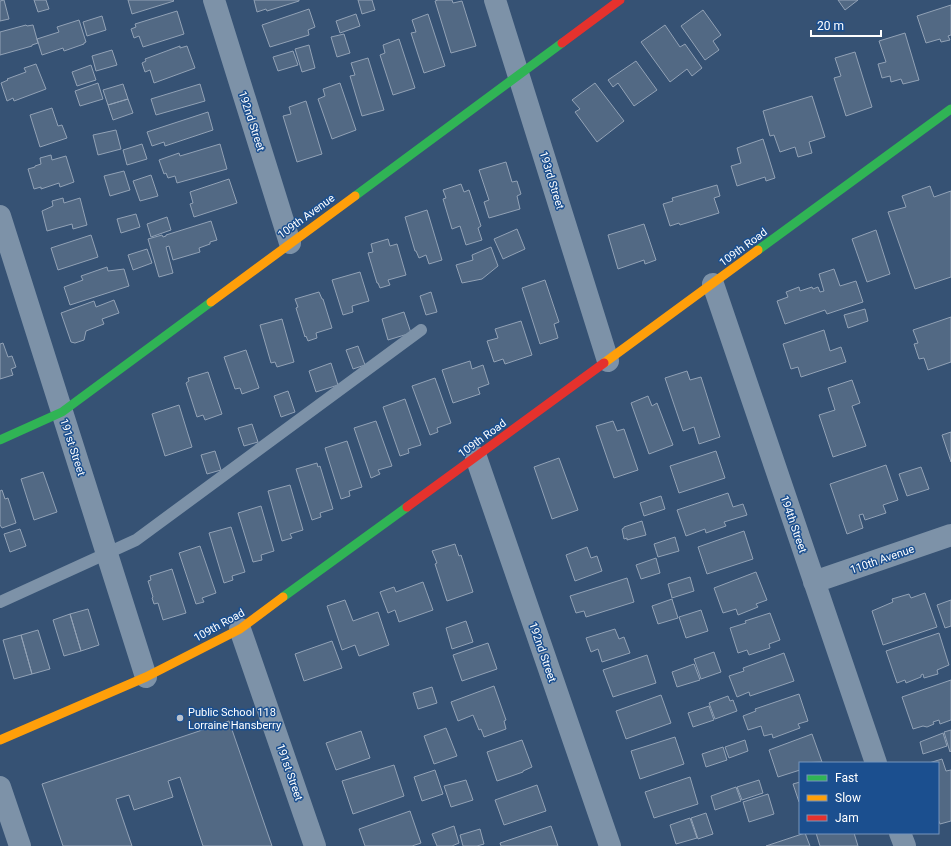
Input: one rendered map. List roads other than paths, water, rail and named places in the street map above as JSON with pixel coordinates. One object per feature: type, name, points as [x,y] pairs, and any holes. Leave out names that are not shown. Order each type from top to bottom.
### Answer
[{"type":"street","name":"192nd Street","points":[[214,0],[290,243]]},
{"type":"street","name":"193rd Street","points":[[495,0],[608,361]]},
{"type":"street","name":"109th Avenue","points":[[0,440],[62,412],[620,0]]},
{"type":"street","name":"109th Road","points":[[0,740],[146,677],[240,629],[950,112]]},
{"type":"street","name":"191st Street","points":[[0,216],[146,677]]},
{"type":"street","name":"194th Street","points":[[713,284],[876,762]]},
{"type":"street","name":"192nd Street","points":[[476,457],[610,846]]},
{"type":"street","name":"110th Avenue","points":[[814,582],[951,535]]},
{"type":"street","name":"191st Street","points":[[240,629],[315,846]]},
{"type":"street","points":[[0,787],[20,846]]},
{"type":"street","points":[[900,834],[905,846]]},
{"type":"lane","points":[[0,602],[136,540],[422,330]]},
{"type":"place","name":"Public School 118 Lorraine Hansberry","points":[[180,718]]}]
